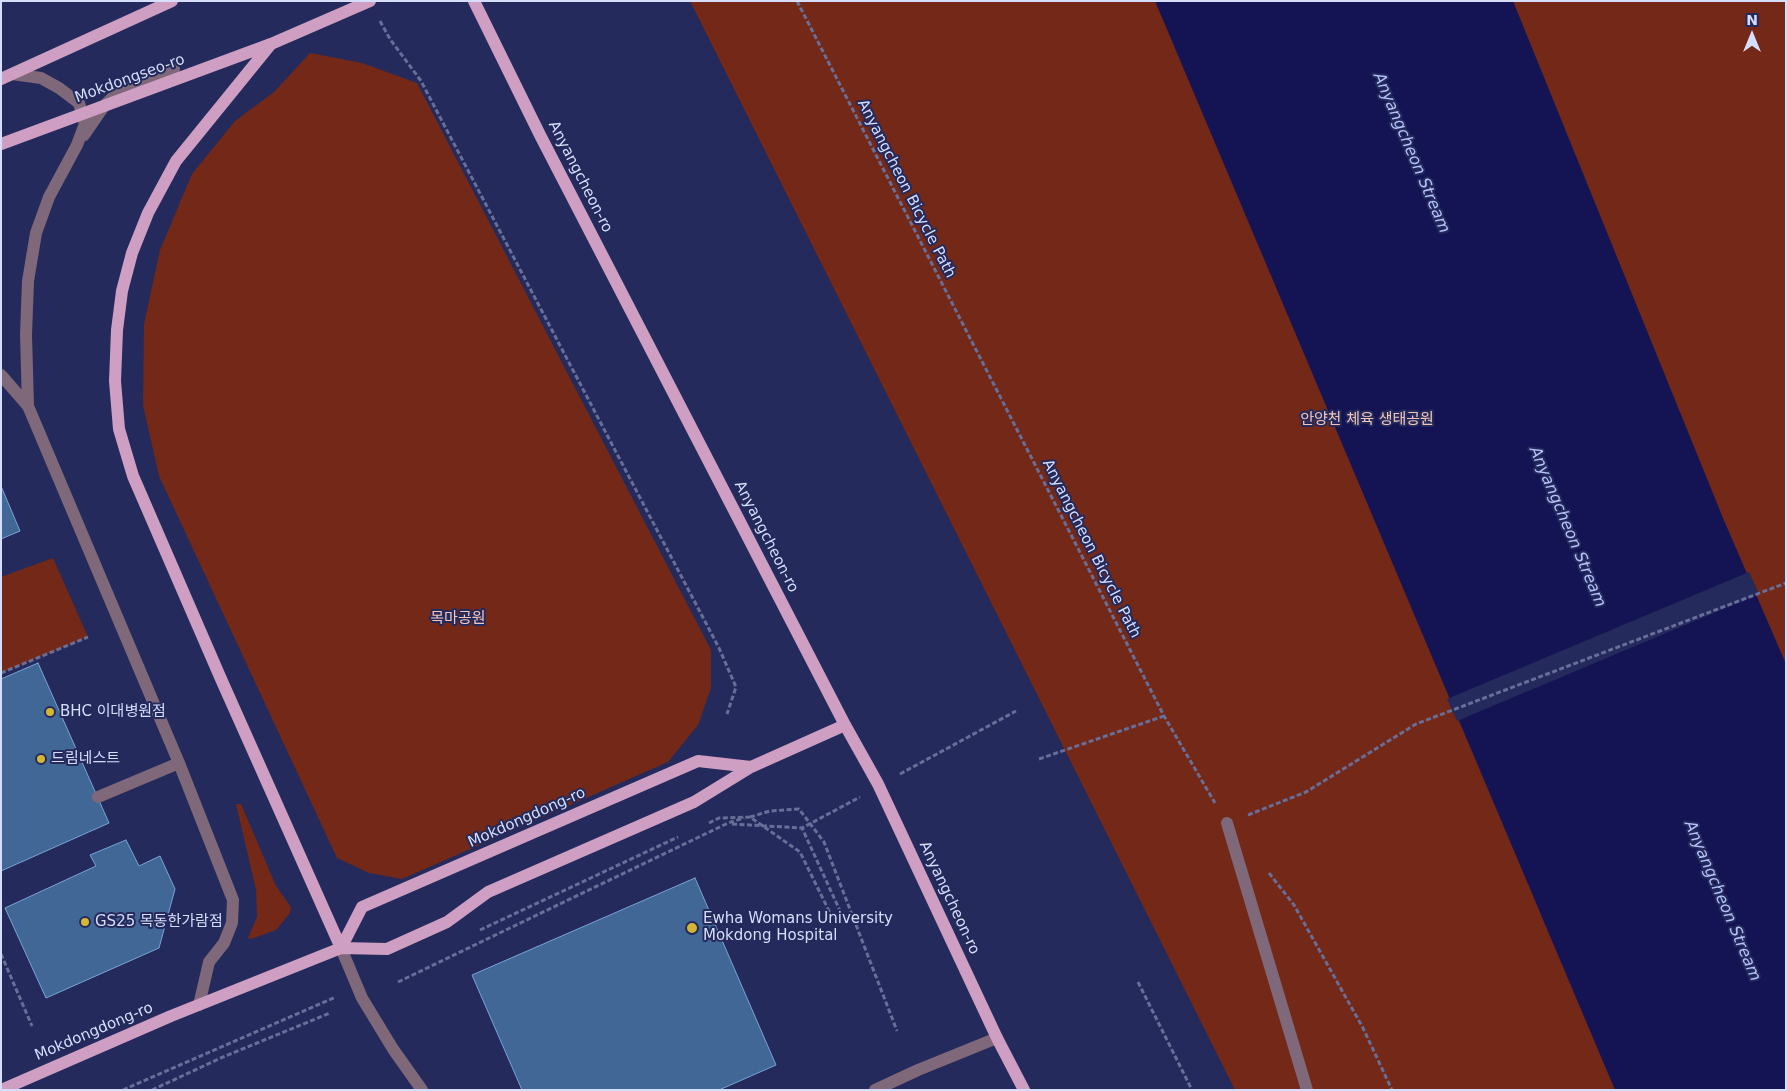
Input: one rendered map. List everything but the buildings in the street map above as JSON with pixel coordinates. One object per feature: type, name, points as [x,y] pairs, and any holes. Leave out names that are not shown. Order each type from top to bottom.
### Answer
[{"type":"main road","points":[[6,77],[172,1]]},
{"type":"main road","name":"Mokdongseo-ro","points":[[1,144],[271,44],[370,1]]},
{"type":"main road","name":"Anyangcheon-ro","points":[[474,1],[540,135],[845,725],[878,784],[997,1038],[1024,1090]]},
{"type":"main road","points":[[271,44],[176,161],[148,214],[132,253],[122,291],[117,330],[114,381],[119,429],[133,476],[220,679],[341,948]]},
{"type":"main road","name":"Mokdongdong-ro","points":[[1,1090],[199,1005],[341,948],[386,949],[448,922],[488,892],[694,802],[751,768],[845,725]]},
{"type":"main road","name":"Mokdongdong-ro","points":[[341,948],[362,907],[371,903],[698,761],[751,768]]},
{"type":"street","points":[[76,145],[104,106],[119,92],[174,69]]},
{"type":"street","points":[[6,77],[41,78],[59,88],[79,103],[84,124],[76,145],[49,197],[36,233],[28,281],[26,335],[28,406]]},
{"type":"street","points":[[1,375],[28,406],[180,763],[233,900],[232,923],[224,943],[210,962],[199,1005]]},
{"type":"street","points":[[98,797],[180,763]]},
{"type":"street","points":[[1227,823],[1307,1090]]},
{"type":"street","points":[[341,948],[362,998],[393,1049],[422,1090]]},
{"type":"street","points":[[875,1090],[918,1070],[997,1038]]},
{"type":"path","name":"Anyangcheon Bicycle Path","points":[[797,1],[1164,716],[1227,823]]},
{"type":"path","points":[[390,39],[421,81],[719,648],[736,686],[727,714]]},
{"type":"path","points":[[1227,823],[1306,792],[1416,724],[1786,584]]},
{"type":"path","points":[[1,673],[88,637]]},
{"type":"path","points":[[896,777],[1016,711]]},
{"type":"path","points":[[1039,759],[1164,716]]},
{"type":"path","points":[[730,824],[802,828],[862,796]]},
{"type":"path","points":[[398,982],[730,824],[770,811],[800,808],[824,842],[897,1032]]},
{"type":"path","points":[[750,817],[800,852],[832,917],[838,917],[840,913],[802,828]]},
{"type":"path","points":[[1264,868],[1294,905],[1363,1028],[1392,1090]]},
{"type":"path","points":[[1,954],[32,1026]]},
{"type":"path","points":[[1138,982],[1192,1090]]},
{"type":"path","points":[[152,1090],[223,1057],[330,1013]]},
{"type":"green space","name":"안양천 체육 생태공원","points":[[690,1],[1786,1],[1786,1090],[1235,1090]]},
{"type":"green space","name":"목마공원","points":[[310,53],[362,63],[417,83],[711,650],[711,688],[698,725],[668,762],[402,879],[369,873],[337,858],[159,476],[143,405],[144,324],[160,250],[192,174],[235,121],[274,92]]},
{"type":"green space","points":[[53,558],[88,637],[1,673],[1,577]]},
{"type":"green space","points":[[236,804],[241,804],[276,886],[291,907],[290,913],[276,930],[251,939],[248,938],[257,917],[256,890]]},
{"type":"water","name":"Anyangcheon Stream","points":[[1155,1],[1513,1],[1723,518],[1786,664],[1786,1090],[1615,1090]]},
{"type":"pier","points":[[1749,572],[1759,594],[1457,721],[1447,699]]},
{"type":"place","name":"BHC 이대병원점","points":[[50,712]]},
{"type":"place","name":"드림네스트","points":[[41,759]]},
{"type":"place","name":"GS25 목동한가람점","points":[[85,922]]},
{"type":"place","name":"Ewha Womans University Mokdong Hospital","points":[[692,928]]}]
